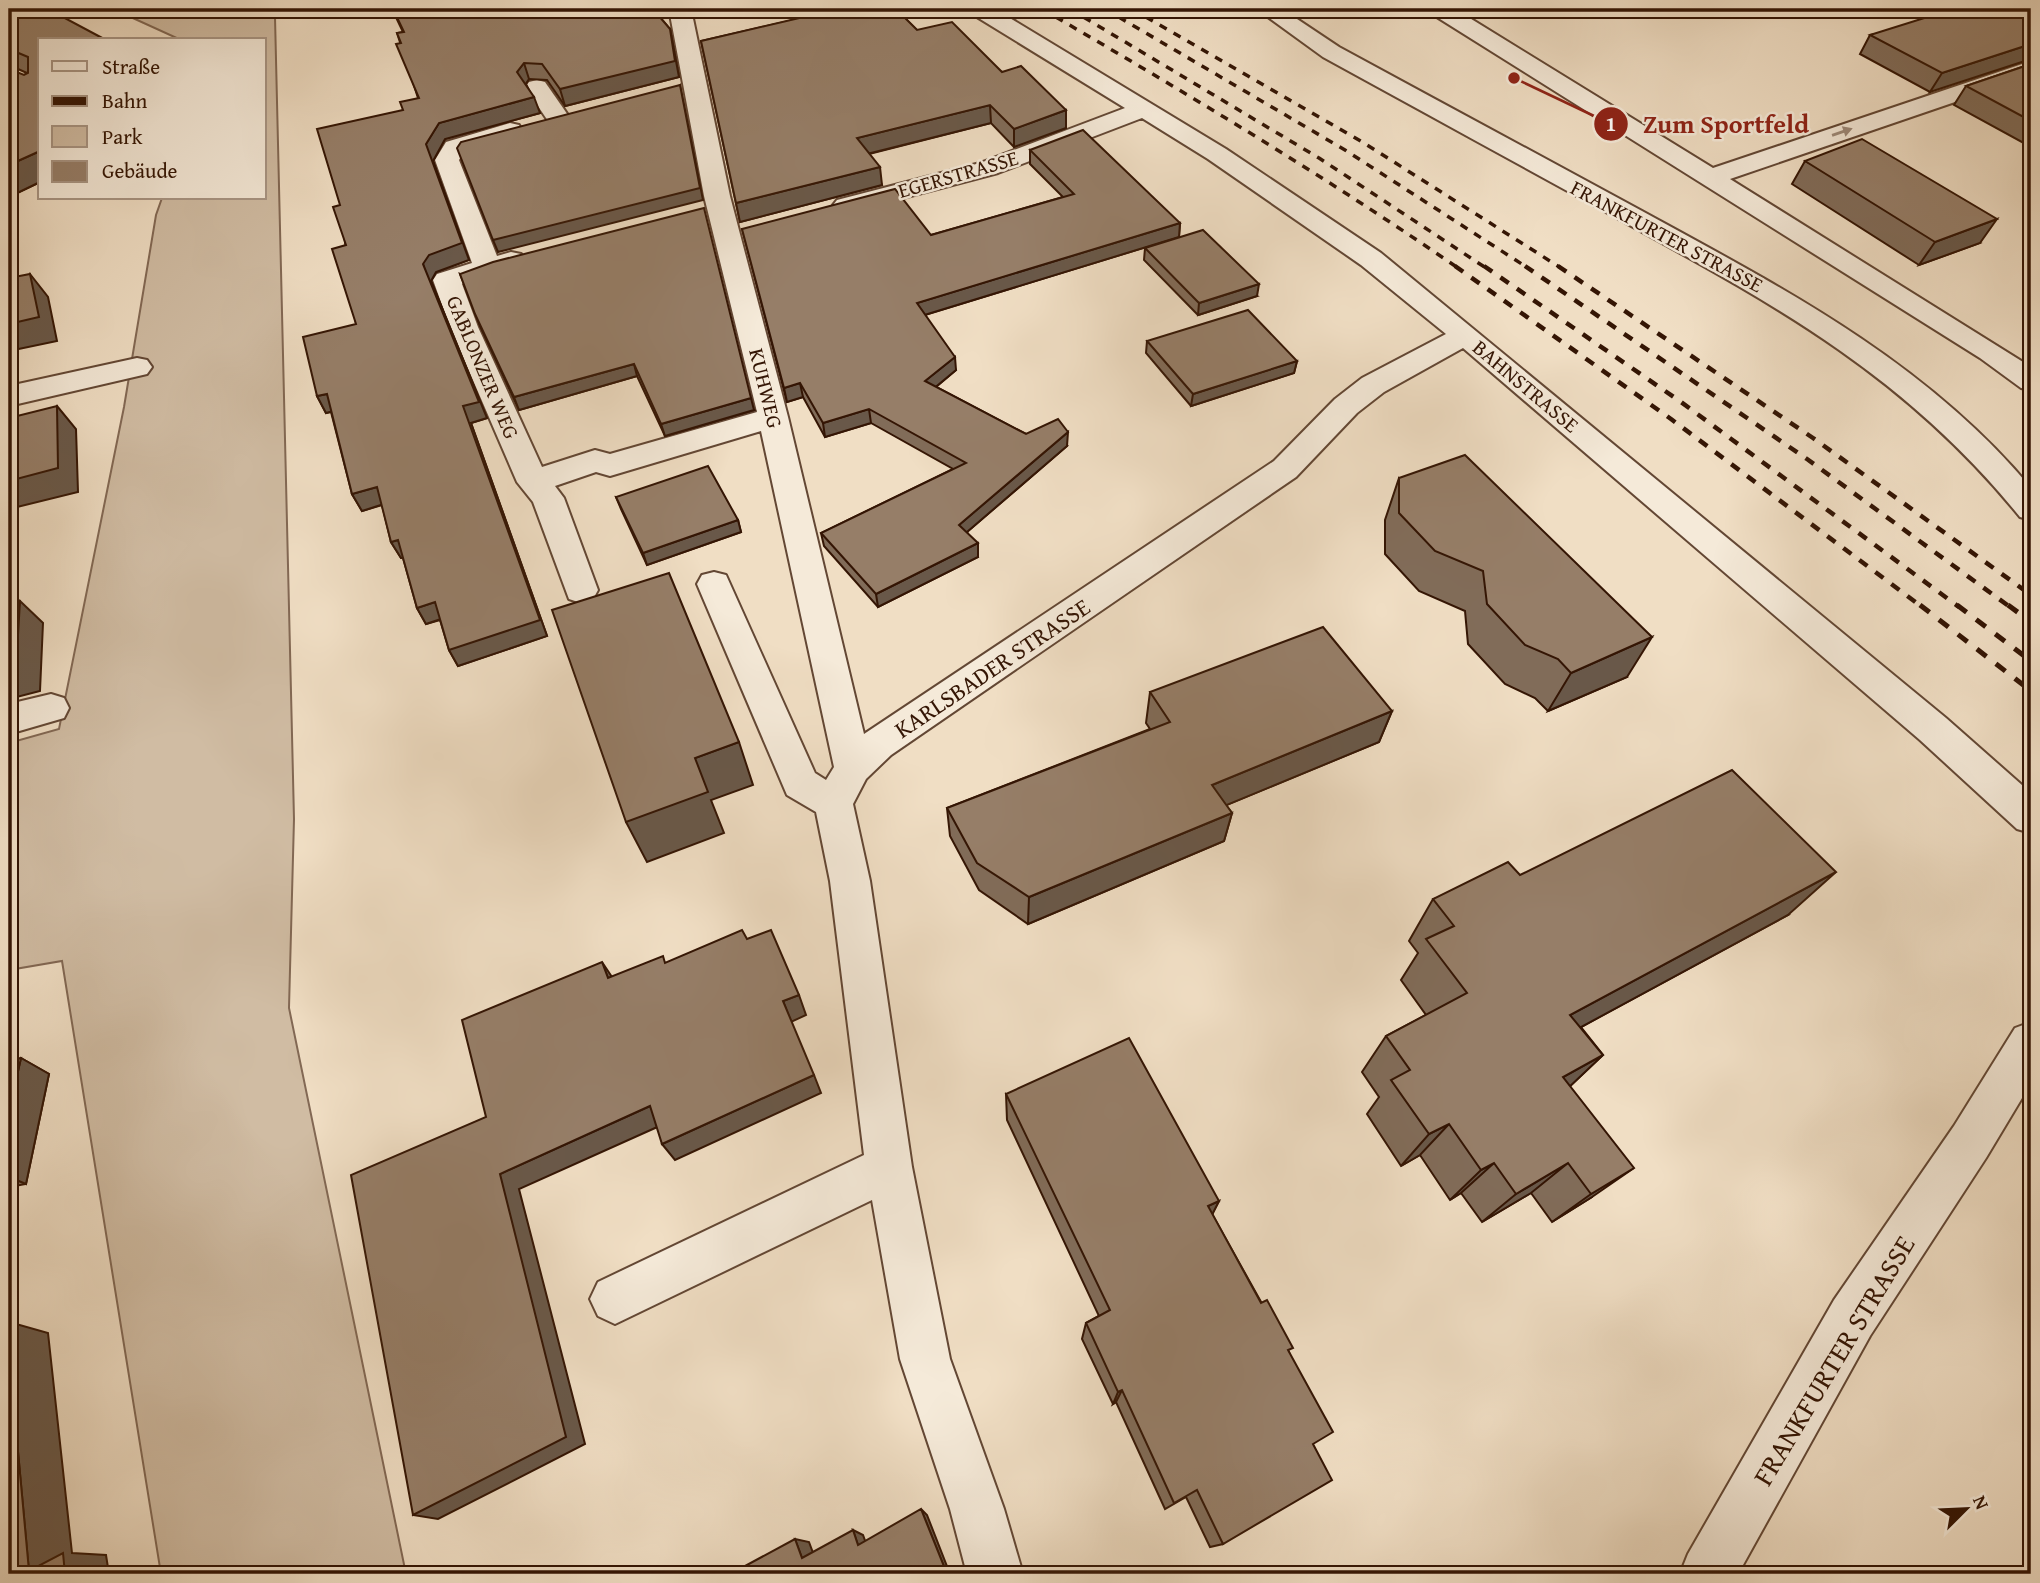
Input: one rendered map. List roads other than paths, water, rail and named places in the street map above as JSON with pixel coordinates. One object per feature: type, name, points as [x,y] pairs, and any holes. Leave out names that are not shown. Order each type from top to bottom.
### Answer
[{"type":"street","name":"KUHWEG","points":[[680,9],[684,86],[707,209],[742,233],[773,417],[853,768]]},
{"type":"street","name":"BAHNSTRASSE","points":[[980,9],[1217,153],[1371,259],[1933,729],[2031,817]]},
{"type":"street","name":"FRANKFURTER STRASSE","points":[[1268,9],[1343,58],[1827,325],[1914,388],[1967,436],[2031,509]]},
{"type":"street","points":[[1440,9],[1990,352],[2031,381]]},
{"type":"street","points":[[1708,178],[2025,75]]},
{"type":"street","points":[[537,87],[558,118]]},
{"type":"street","name":"EGERSTRASSE","points":[[822,212],[989,168],[1144,109]]},
{"type":"street","points":[[487,266],[446,160],[455,147],[474,140],[583,112]]},
{"type":"street","name":"GABLONZER WEG","points":[[539,253],[487,266],[447,280],[464,327],[533,482],[548,498],[581,590]]},
{"type":"street","name":"KARLSBADER STRASSE","points":[[833,803],[853,768],[877,744],[1285,469],[1346,406],[1373,385],[1465,335]]},
{"type":"street","points":[[9,396],[137,367]]},
{"type":"street","points":[[533,482],[595,461],[610,465],[773,417]]},
{"type":"street","points":[[714,584],[801,784],[833,803],[850,881],[889,1167],[925,1359],[995,1574]]},
{"type":"street","points":[[9,719],[51,708]]},
{"type":"street","name":"FRANKFURTER STRASSE","points":[[1710,1569],[1852,1318],[1970,1142],[2031,1043]]},
{"type":"street","points":[[615,1299],[889,1167]]},
{"type":"railway","points":[[1042,9],[1252,134],[1455,266]]},
{"type":"railway","points":[[1070,9],[1319,158],[1486,268]]},
{"type":"railway","points":[[1105,9],[1345,150],[1527,267]]},
{"type":"railway","points":[[1132,9],[1364,143],[1560,268]]},
{"type":"railway","points":[[1455,266],[1671,419],[1922,607]]},
{"type":"railway","points":[[1484,266],[1681,402],[1959,607]]},
{"type":"railway","points":[[1527,267],[1807,459],[2010,607]]},
{"type":"railway","points":[[1560,268],[1813,438],[2031,595]]},
{"type":"railway","points":[[1920,605],[2031,691]]},
{"type":"railway","points":[[1957,605],[2031,661]]},
{"type":"railway","points":[[2008,605],[2031,622]]},
{"type":"place","name":"Zum Sportfeld","points":[[1514,78]]}]
